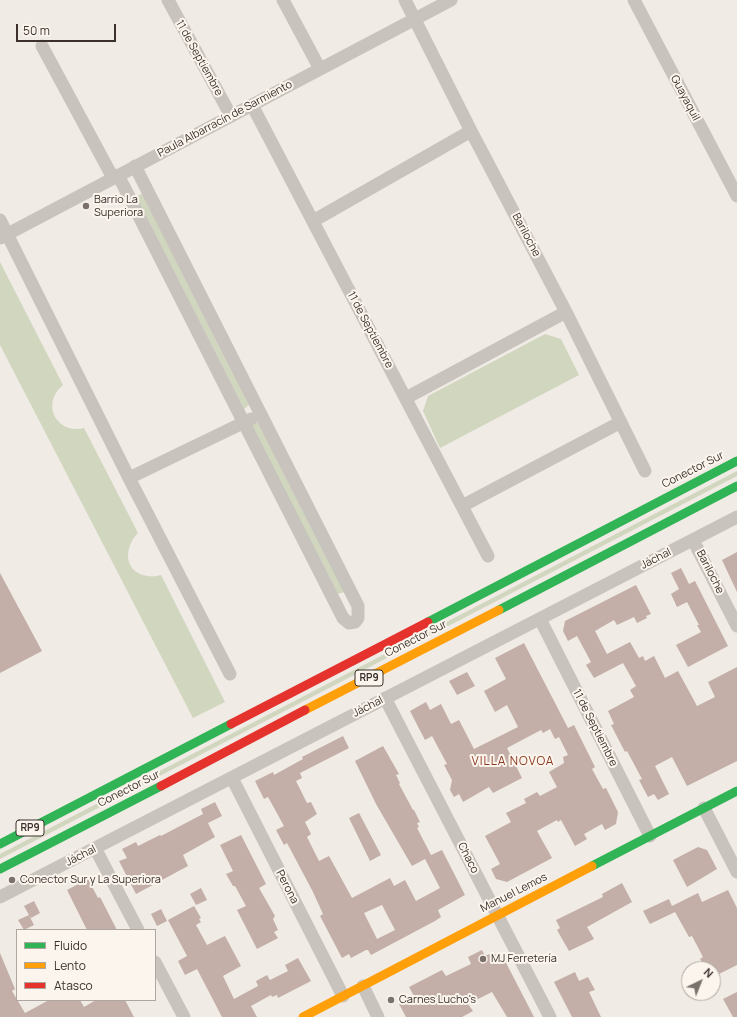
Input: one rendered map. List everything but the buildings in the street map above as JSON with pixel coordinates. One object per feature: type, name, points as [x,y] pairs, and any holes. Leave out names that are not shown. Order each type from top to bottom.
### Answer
[{"type":"main road","name":"Conector Sur","points":[[0,844],[737,461]]},
{"type":"main road","name":"Conector Sur","points":[[0,869],[737,486]]},
{"type":"main road","name":"Manuel Lemos","points":[[303,1017],[737,791]]},
{"type":"street","name":"11 de Septiembre","points":[[168,0],[231,116]]},
{"type":"street","points":[[283,0],[320,69]]},
{"type":"street","name":"Bariloche","points":[[406,0],[471,131],[566,312],[645,471]]},
{"type":"street","name":"Paula Albarracín de Sarmiento","points":[[4,236],[451,0]]},
{"type":"street","name":"Guayaquil","points":[[634,0],[737,196]]},
{"type":"street","points":[[42,46],[116,176],[244,422],[343,618],[349,623],[355,622],[358,618],[358,606],[135,166]]},
{"type":"street","name":"11 de Septiembre","points":[[252,105],[488,556]]},
{"type":"street","points":[[313,221],[471,131]]},
{"type":"street","points":[[0,220],[4,236],[230,674]]},
{"type":"street","points":[[406,398],[566,312]]},
{"type":"street","points":[[129,478],[260,414]]},
{"type":"street","points":[[462,506],[621,422]]},
{"type":"street","name":"Jáchal","points":[[0,898],[737,517]]},
{"type":"street","name":"Bariloche","points":[[693,540],[737,626]]},
{"type":"street","name":"11 de Septiembre","points":[[540,619],[650,836]]},
{"type":"street","name":"Chaco","points":[[385,698],[550,1017]]},
{"type":"street","name":"Perona","points":[[232,778],[343,996]]},
{"type":"street","points":[[704,808],[737,872]]},
{"type":"street","points":[[95,848],[137,929]]},
{"type":"street","points":[[156,964],[184,1017]]},
{"type":"street","points":[[363,986],[378,1017]]},
{"type":"green space","points":[[143,193],[249,405],[244,409],[136,197]]},
{"type":"green space","points":[[0,262],[63,385],[56,393],[53,401],[52,409],[55,416],[59,422],[66,427],[74,429],[84,428],[138,533],[133,539],[128,552],[130,565],[140,574],[151,576],[161,575],[225,702],[193,718],[0,345]]},
{"type":"green space","points":[[545,334],[561,339],[579,375],[440,448],[423,411],[428,396]]},
{"type":"green space","points":[[259,421],[345,592],[337,594],[251,425]]},
{"type":"green space","points":[[737,471],[737,476],[0,859],[0,854]]},
{"type":"traffic: fast","points":[[428,622],[737,461]]},
{"type":"traffic: fast","points":[[499,610],[737,486]]},
{"type":"traffic: fast","points":[[0,844],[231,724]]},
{"type":"traffic: fast","points":[[0,869],[161,786]]},
{"type":"traffic: fast","points":[[592,866],[737,791]]},
{"type":"traffic: slow","points":[[305,710],[499,610]]},
{"type":"traffic: slow","points":[[303,1017],[592,866]]},
{"type":"traffic: jam","points":[[231,724],[428,622]]},
{"type":"traffic: jam","points":[[161,786],[305,710]]},
{"type":"place","name":"Barrio La Superiora","points":[[86,206]]},
{"type":"place","name":"Conector Sur y La Superiora","points":[[12,880]]},
{"type":"place","name":"MJ Ferretería","points":[[483,959]]},
{"type":"place","name":"Carnes Lucho's","points":[[391,1000]]},
{"type":"district","name":"VILLA NOVOA","points":[[513,762]]}]
